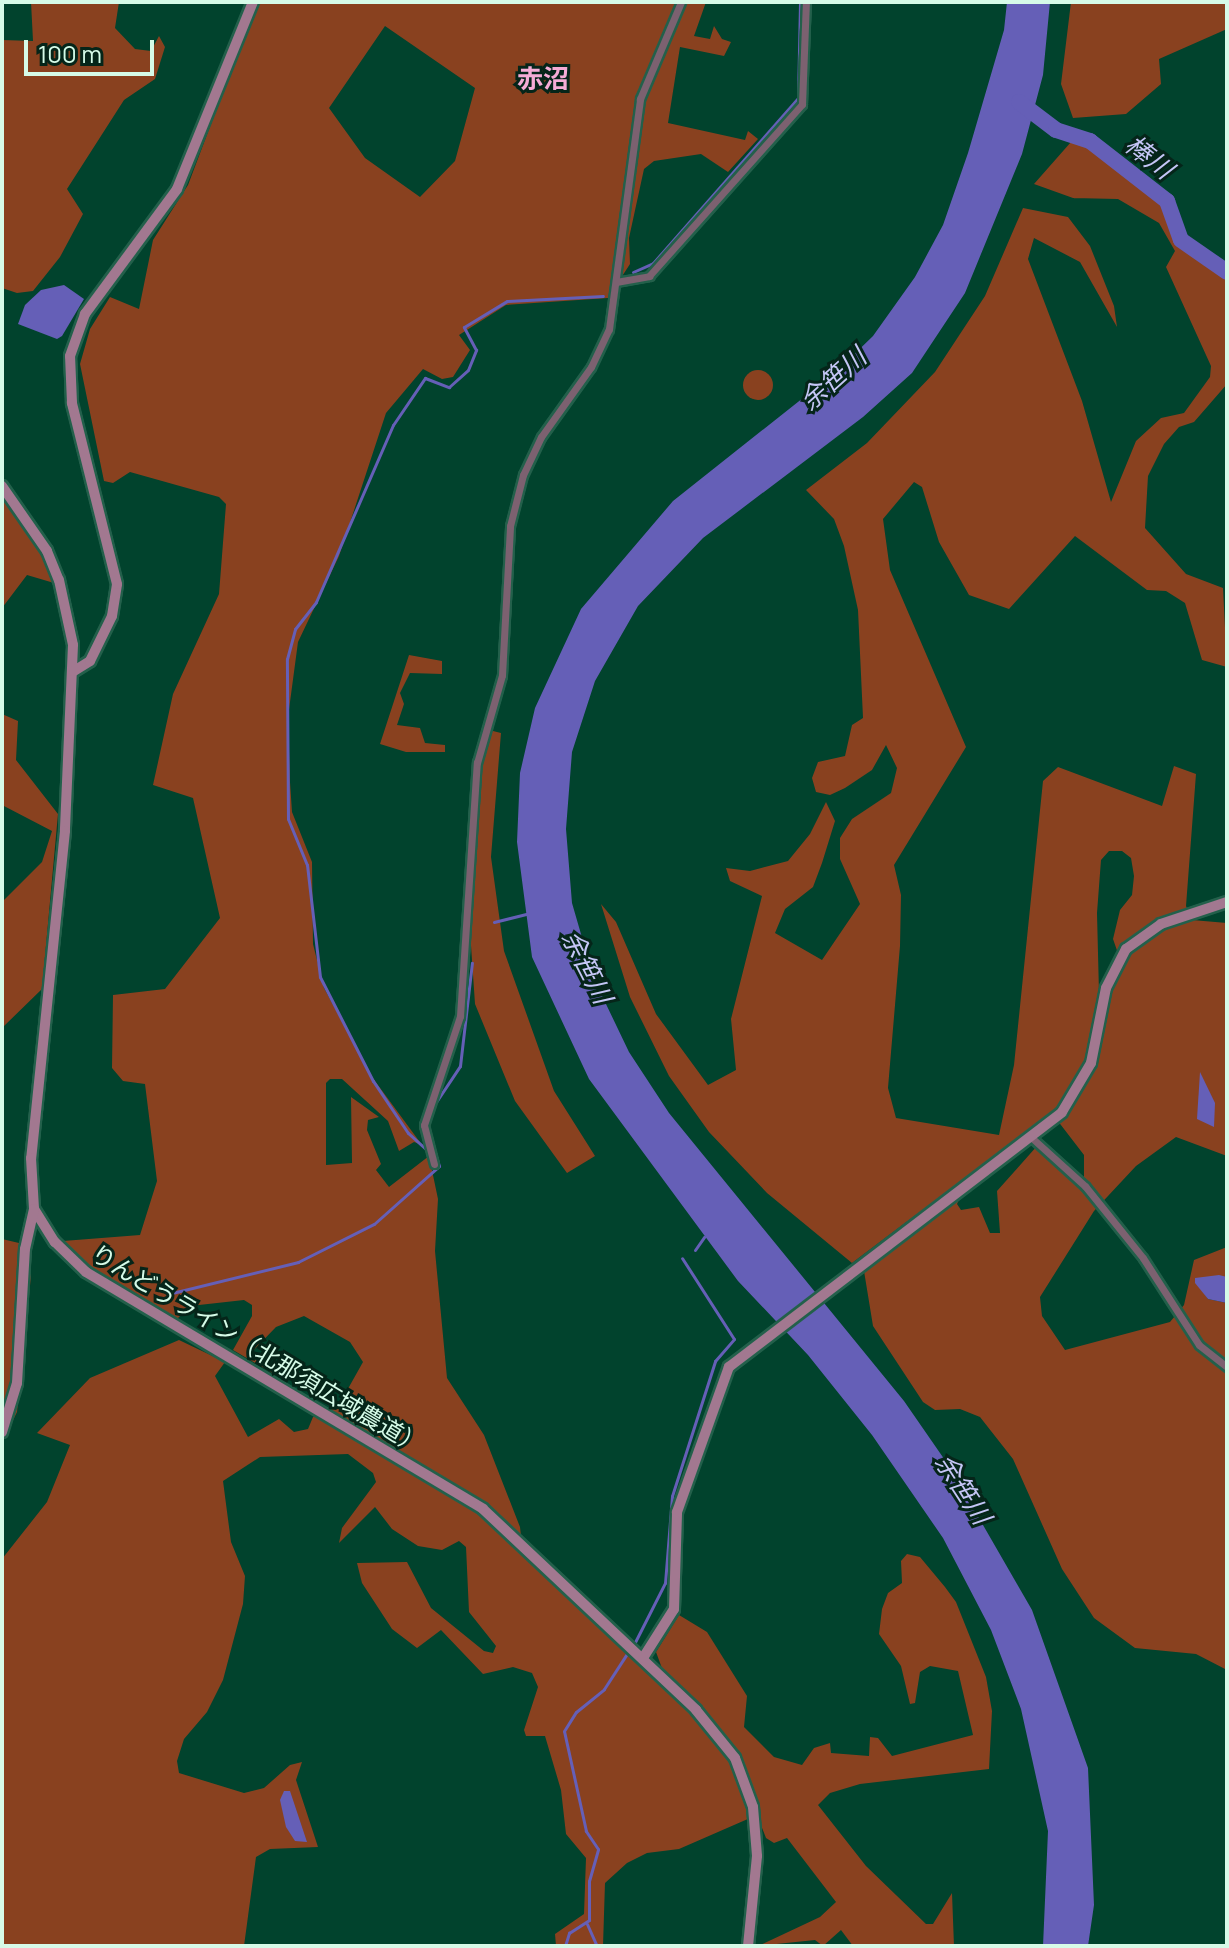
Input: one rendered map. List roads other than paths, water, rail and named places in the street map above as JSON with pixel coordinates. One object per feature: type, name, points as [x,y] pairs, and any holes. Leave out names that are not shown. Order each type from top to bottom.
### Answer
[{"type":"street","points":[[74,671],[90,661],[112,616],[117,584],[72,403],[70,356],[85,314],[182,180],[253,2]]},
{"type":"street","points":[[434,1164],[424,1125],[461,1008],[477,757],[502,675],[513,514],[541,437],[603,344],[616,282],[640,99],[681,2]]},
{"type":"street","points":[[616,282],[649,276],[802,104],[806,2]]},
{"type":"street","name":"りんどうライン（北那須広域農道）","points":[[2,486],[47,551],[59,580],[74,671],[65,831],[31,1158],[34,1209],[55,1242],[86,1272],[483,1509],[643,1658],[720,1736],[746,1781],[757,1830],[748,1946]]},
{"type":"street","points":[[643,1658],[674,1609],[677,1512],[719,1387],[729,1367],[752,1344],[1032,1138],[1076,1094],[1091,1063],[1111,974],[1126,949],[1161,924],[1227,902]]},
{"type":"street","points":[[1032,1138],[1085,1186],[1143,1258],[1199,1345],[1227,1367]]},
{"type":"street","points":[[2,1432],[17,1383],[25,1249],[34,1209]]},
{"type":"water","name":"余笹川","points":[[1007,2],[1050,2],[1043,75],[1022,154],[965,293],[912,373],[863,417],[703,538],[638,606],[595,681],[572,752],[566,829],[572,903],[594,979],[629,1052],[669,1113],[904,1401],[949,1466],[1032,1610],[1088,1768],[1094,1905],[1088,1946],[1043,1946],[1048,1831],[1021,1709],[991,1630],[943,1538],[872,1435],[808,1355],[738,1281],[589,1079],[532,957],[517,842],[520,773],[535,708],[581,609],[673,501],[837,371],[873,336],[915,277],[943,225],[968,153],[1004,30]]},
{"type":"water","points":[[64,285],[84,299],[62,336],[57,339],[18,324],[25,305],[41,290]]},
{"type":"water","points":[[1200,1072],[1215,1103],[1214,1127],[1197,1119]]},
{"type":"water","points":[[1227,1277],[1227,1303],[1208,1299],[1195,1283],[1195,1278]]},
{"type":"water","points":[[284,1791],[290,1791],[307,1842],[295,1841],[286,1827],[280,1800]]},
{"type":"waterway","points":[[633,272],[653,263],[798,98],[800,2]]},
{"type":"waterway","name":"棒川","points":[[1019,102],[1056,130],[1090,141],[1167,201],[1181,240],[1227,272]]},
{"type":"waterway","points":[[428,1151],[408,1133],[373,1081],[320,977],[307,865],[288,819],[287,659],[295,629],[316,602],[393,425],[425,378],[449,387],[468,370],[476,350],[464,327],[507,301],[603,296]]},
{"type":"waterway","points":[[494,922],[526,914]]},
{"type":"waterway","points":[[434,1105],[460,1066],[472,963]]},
{"type":"waterway","points":[[172,1293],[298,1262],[374,1224],[439,1166],[431,1139]]},
{"type":"waterway","points":[[695,1250],[704,1237]]},
{"type":"waterway","points":[[633,1646],[665,1583],[672,1496],[715,1361],[734,1339],[682,1258]]},
{"type":"waterway","points":[[565,1946],[569,1933],[589,1920],[589,1881],[598,1849],[586,1831],[564,1731],[576,1712],[604,1689],[628,1652]]},
{"type":"waterway","points":[[587,1924],[597,1946]]},
{"type":"waterway","points":[[499,1946],[517,1946]]},
{"type":"district","name":"赤沼","points":[[543,79]]}]
